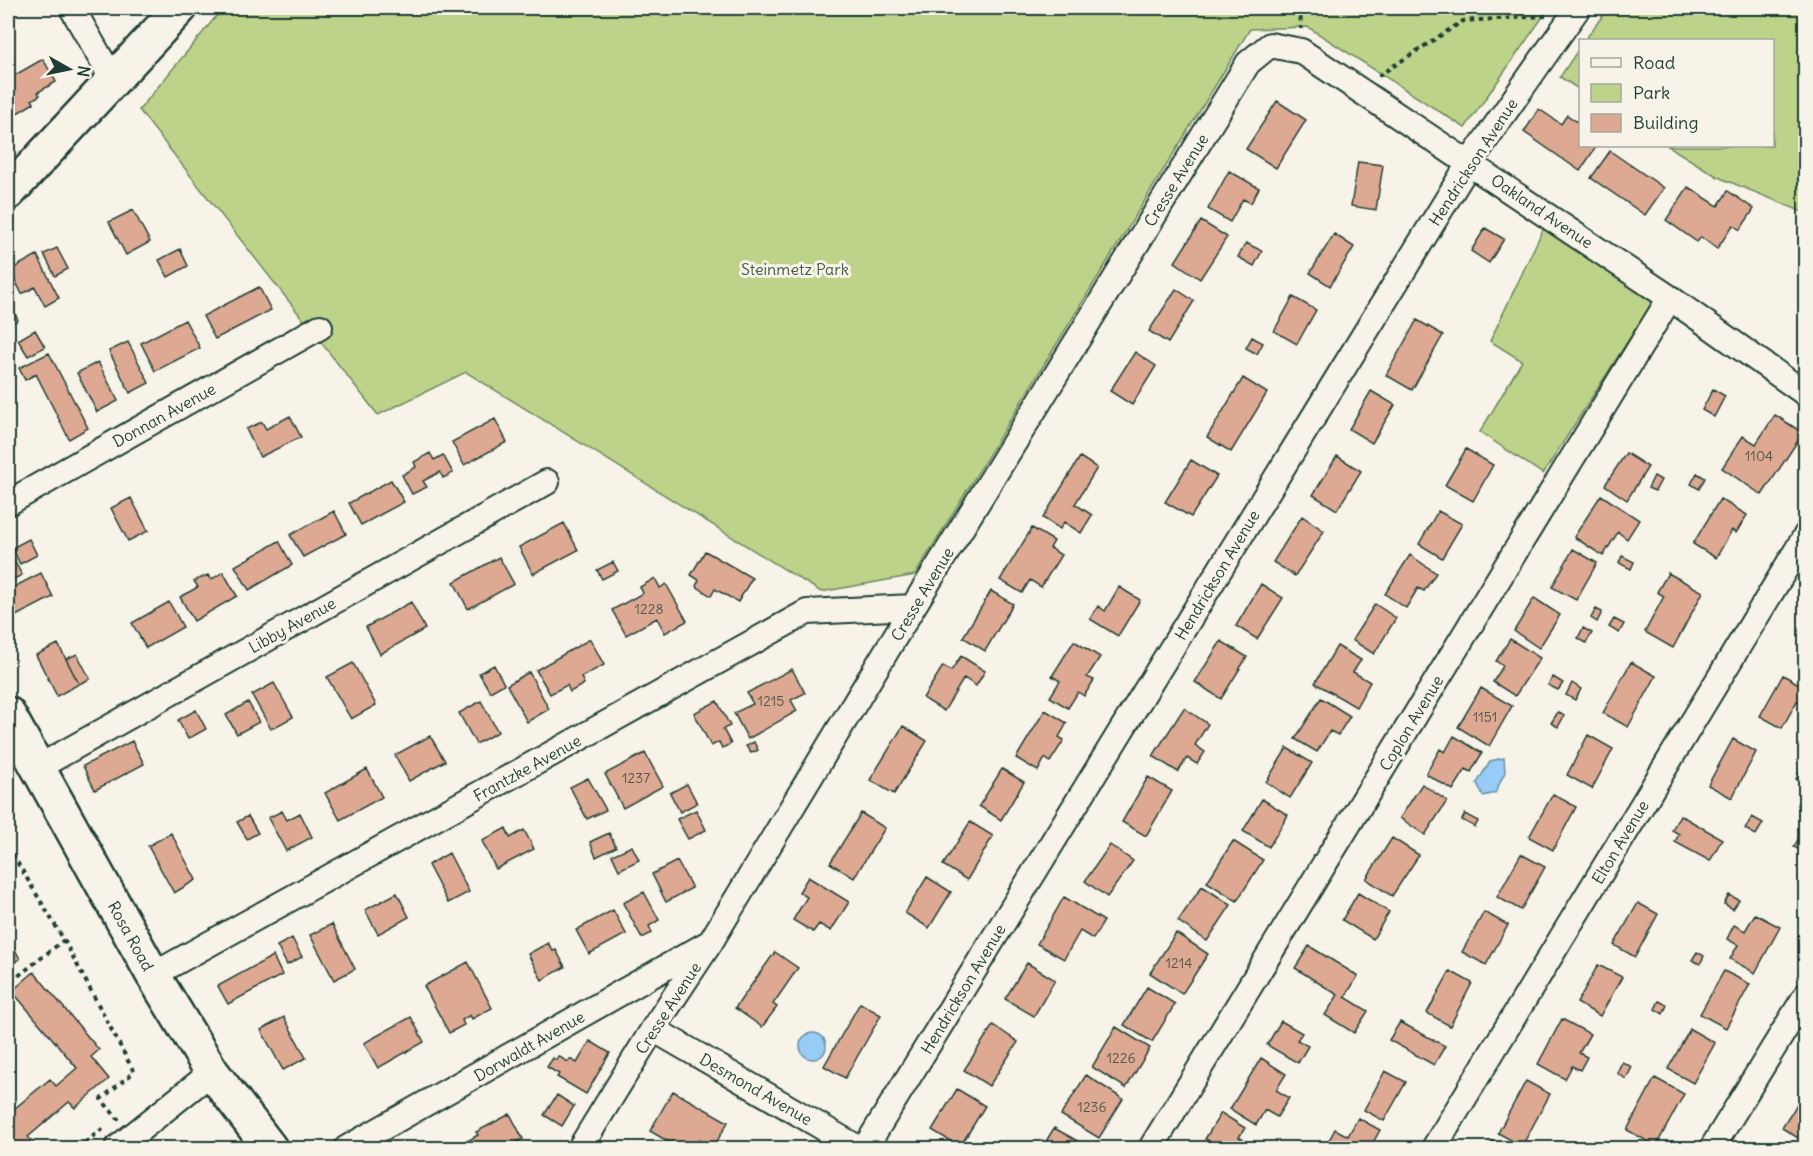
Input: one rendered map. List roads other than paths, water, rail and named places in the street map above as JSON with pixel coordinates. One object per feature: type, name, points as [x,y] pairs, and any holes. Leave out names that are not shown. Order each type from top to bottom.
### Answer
[{"type":"street","points":[[72,8],[113,80]]},
{"type":"street","points":[[8,193],[180,8]]},
{"type":"street","name":"Hendrickson Avenue","points":[[865,1149],[1470,162],[1576,11]]},
{"type":"street","name":"Oakland Avenue","points":[[1270,45],[1301,51],[1470,162],[1806,394]]},
{"type":"street","name":"Cresse Avenue","points":[[579,1149],[653,1029],[710,943],[913,607],[1248,63],[1270,45]]},
{"type":"street","name":"Coplon Avenue","points":[[1152,1149],[1670,298]]},
{"type":"street","name":"Donnan Avenue","points":[[8,503],[320,327]]},
{"type":"street","name":"Libby Avenue","points":[[37,768],[547,482]]},
{"type":"street","name":"Elton Avenue","points":[[1434,1149],[1806,536]]},
{"type":"street","name":"Frantzke Avenue","points":[[153,975],[807,612],[913,607]]},
{"type":"street","name":"Rosa Road","points":[[8,714],[153,975],[212,1072],[270,1149]]},
{"type":"street","name":"Dorwaldt Avenue","points":[[347,1149],[710,943]]},
{"type":"street","points":[[1712,1149],[1806,995]]},
{"type":"street","name":"Desmond Avenue","points":[[653,1029],[858,1149]]},
{"type":"street","points":[[124,1142],[212,1072]]},
{"type":"water","points":[[1504,758],[1505,772],[1495,793],[1483,796],[1477,783],[1490,761]]},
{"type":"water","points":[[813,1033],[822,1037],[826,1046],[822,1055],[813,1059],[804,1055],[800,1046],[804,1037]]},
{"type":"park label","name":"Steinmetz Park","points":[[795,269]]}]
